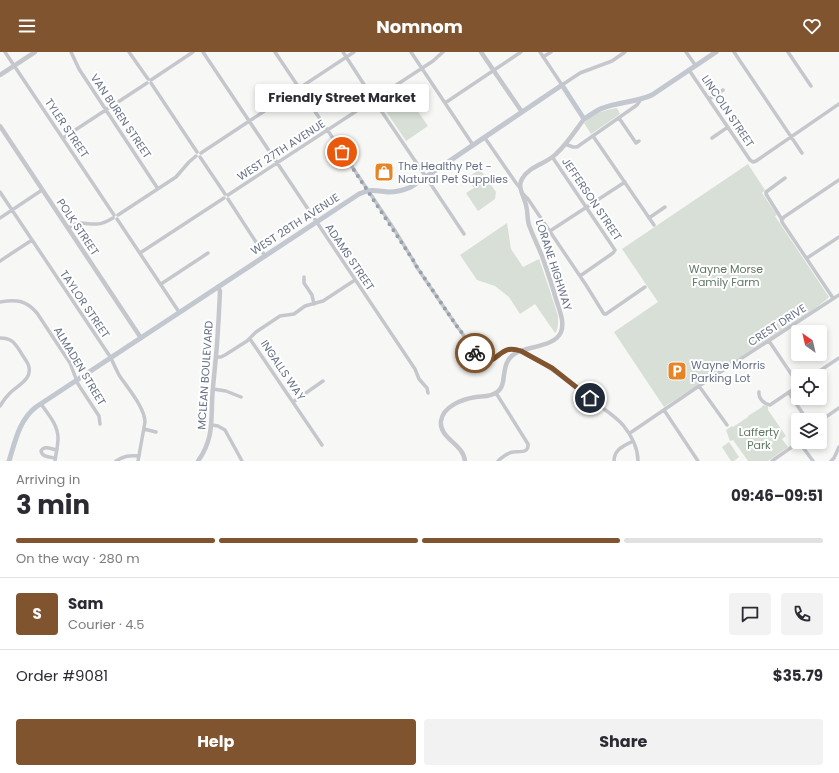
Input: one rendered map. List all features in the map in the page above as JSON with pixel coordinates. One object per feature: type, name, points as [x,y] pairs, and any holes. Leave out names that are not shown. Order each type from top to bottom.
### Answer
[{"type":"main road","points":[[562,85],[584,119],[596,111],[606,107],[652,95],[716,52]]},
{"type":"main road","name":"WEST 28TH AVENUE","points":[[9,461],[23,422],[32,410],[354,197],[368,191],[376,190],[391,192],[401,191],[411,187],[562,85]]},
{"type":"main road","points":[[549,94],[561,91],[567,93]]},
{"type":"main road","points":[[578,108],[586,112],[596,111]]},
{"type":"street","name":"TYLER STREET","points":[[5,52],[179,312]]},
{"type":"street","points":[[0,75],[35,52]]},
{"type":"street","name":"VAN BUREN STREET","points":[[71,52],[79,69],[158,189]]},
{"type":"street","points":[[130,52],[265,256]]},
{"type":"street","points":[[63,138],[193,52]]},
{"type":"street","name":"ADAMS STREET","points":[[203,52],[415,369],[419,379],[428,393]]},
{"type":"street","points":[[275,52],[480,361],[490,361],[509,349],[516,349],[552,368],[621,422],[630,433],[637,453],[638,461]]},
{"type":"street","points":[[343,52],[464,234]]},
{"type":"street","points":[[68,228],[80,223],[101,224],[116,217],[176,177],[189,162],[198,155],[354,52]]},
{"type":"street","points":[[411,52],[473,145]]},
{"type":"street","name":"WEST 27TH AVENUE","points":[[140,253],[374,100],[437,58],[443,52]]},
{"type":"street","points":[[481,52],[522,112]]},
{"type":"street","points":[[445,103],[521,52]]},
{"type":"street","points":[[540,52],[562,85]]},
{"type":"street","points":[[543,57],[551,52]]},
{"type":"street","name":"WEST 28TH AVENUE","points":[[562,85],[580,73],[612,61],[625,52]]},
{"type":"street","name":"LINCOLN STREET","points":[[686,52],[696,66]]},
{"type":"street","points":[[734,52],[802,153]]},
{"type":"street","points":[[788,52],[811,86]]},
{"type":"street","name":"LINCOLN STREET","points":[[690,70],[750,160],[753,162],[791,137]]},
{"type":"street","points":[[709,99],[723,90]]},
{"type":"street","points":[[566,144],[576,148],[637,105],[641,99]]},
{"type":"street","points":[[791,137],[839,105]]},
{"type":"street","points":[[619,118],[636,143],[639,141]]},
{"type":"street","points":[[520,188],[521,181],[525,174],[552,158],[566,144],[584,119]]},
{"type":"street","name":"POLK STREET","points":[[0,126],[141,338]]},
{"type":"street","points":[[712,138],[728,127]]},
{"type":"street","points":[[593,136],[654,225]]},
{"type":"street","points":[[484,138],[520,188]]},
{"type":"street","name":"JEFFERSON STREET","points":[[552,158],[615,249],[615,251],[580,276]]},
{"type":"street","points":[[785,178],[766,193],[782,222],[833,298]]},
{"type":"street","points":[[782,220],[839,180]]},
{"type":"street","points":[[550,231],[586,206],[625,182]]},
{"type":"street","name":"LORANE HIGHWAY","points":[[496,393],[500,389],[502,383],[506,362],[521,351],[547,343],[558,337],[562,328],[562,322],[551,282],[529,224],[527,206],[520,188]]},
{"type":"street","points":[[0,218],[42,190]]},
{"type":"street","name":"TAYLOR STREET","points":[[0,192],[111,358],[119,374],[142,409],[145,418],[138,461]]},
{"type":"street","points":[[522,194],[528,198],[604,314],[645,287]]},
{"type":"street","points":[[649,218],[665,207]]},
{"type":"street","points":[[807,258],[839,237]]},
{"type":"street","points":[[0,261],[32,240]]},
{"type":"street","points":[[161,284],[208,253]]},
{"type":"street","points":[[304,277],[304,282],[312,295],[314,304]]},
{"type":"street","points":[[250,339],[256,332],[277,318],[294,314],[305,306],[323,302],[355,280]]},
{"type":"street","name":"MCLEAN BOULEVARD","points":[[198,461],[207,446],[212,425],[212,389],[216,357],[220,291],[218,287]]},
{"type":"street","name":"CREST DRIVE","points":[[630,433],[699,386],[839,295]]},
{"type":"street","name":"ALMADEN STREET","points":[[0,302],[14,300],[21,301],[33,308],[70,362],[78,384],[99,416],[100,424]]},
{"type":"street","points":[[0,338],[9,339],[13,342],[26,361],[29,369],[29,374],[26,380],[10,393],[0,406]]},
{"type":"street","name":"INGALLS WAY","points":[[216,357],[225,356],[250,339],[322,445]]},
{"type":"street","points":[[769,341],[791,374]]},
{"type":"street","points":[[822,369],[839,358]]},
{"type":"street","points":[[481,368],[483,362]]},
{"type":"street","points":[[293,402],[323,381]]},
{"type":"street","points":[[699,386],[727,425]]},
{"type":"street","points":[[212,389],[226,391],[241,397]]},
{"type":"street","points":[[759,392],[758,395],[768,405],[773,404],[789,393],[802,413]]},
{"type":"street","points":[[465,461],[464,455],[460,449],[444,434],[442,425],[443,415],[449,408],[457,403],[474,397],[488,396],[496,393],[528,445],[528,449],[511,452],[498,461]]},
{"type":"street","points":[[41,404],[54,423],[58,437],[57,450],[55,459],[44,456],[41,453],[42,448],[57,450]]},
{"type":"street","points":[[827,417],[839,408]]},
{"type":"street","points":[[664,410],[698,461]]},
{"type":"street","points":[[212,425],[218,426],[225,430],[242,461]]},
{"type":"street","points":[[144,429],[156,432]]},
{"type":"street","points":[[614,461],[615,454],[618,450],[633,441]]},
{"type":"street","points":[[831,461],[839,447]]},
{"type":"street","points":[[772,461],[791,448]]},
{"type":"street","points":[[804,449],[813,461]]},
{"type":"street","points":[[116,461],[127,455],[138,456]]},
{"type":"green space","points":[[400,85],[428,126],[406,141],[379,101]]},
{"type":"green space","points":[[617,108],[620,114],[591,134],[584,123],[599,112]]},
{"type":"green space","name":"Wayne Morse Family Farm","points":[[748,164],[765,190],[762,193],[777,215],[775,216],[829,297],[812,311],[664,407],[614,332],[658,302],[622,249]]},
{"type":"green space","points":[[480,169],[496,192],[495,199],[478,211],[466,193],[474,188],[467,178]]},
{"type":"green space","points":[[507,223],[511,249],[523,267],[539,259],[558,316],[558,325],[555,333],[535,304],[520,314],[509,297],[495,286],[477,280],[460,255]]},
{"type":"green space","name":"Lafferty Park","points":[[763,405],[768,406],[768,410],[786,436],[782,439],[788,447],[768,461],[748,461],[733,440],[730,441],[726,430],[748,417]]},
{"type":"green space","points":[[729,442],[739,457],[734,461],[731,461],[722,447]]},
{"type":"way so far","points":[[342,152],[475,353]]},
{"type":"place","name":"Friendly Street Market","points":[[342,152]]},
{"type":"place","name":"The Healthy Pet - Natural Pet Supplies","points":[[384,172]]},
{"type":"place","name":"Wayne Morris Parking Lot","points":[[677,371]]},
{"type":"route","points":[[475,353],[480,361],[484,363],[496,358],[504,351],[516,349],[552,368],[590,398]]}]
